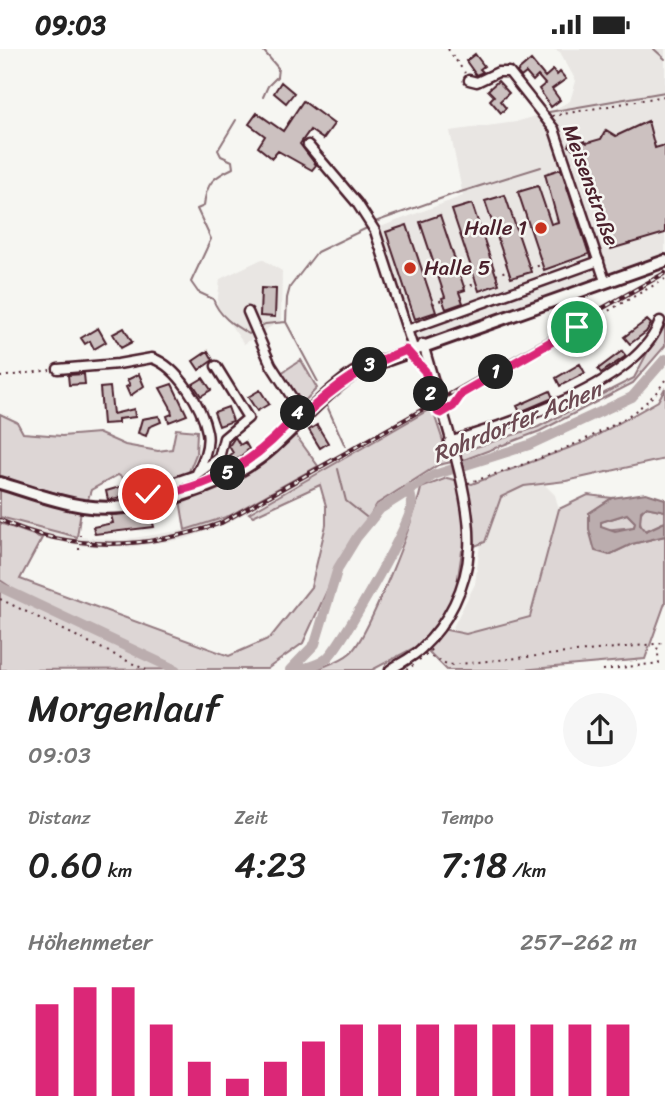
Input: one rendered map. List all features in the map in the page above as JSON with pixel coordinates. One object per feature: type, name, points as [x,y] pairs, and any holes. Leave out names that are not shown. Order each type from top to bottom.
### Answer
[{"type":"main road","points":[[0,483],[85,507],[140,503],[204,488],[244,471],[346,378],[414,348],[665,261]]},
{"type":"street","name":"Meisenstraße","points":[[470,80],[477,82],[498,72],[509,72],[547,117],[554,129],[605,281]]},
{"type":"street","points":[[307,145],[357,203],[375,231],[407,330],[441,413],[460,482],[470,548],[465,576],[442,625],[421,650],[390,670]]},
{"type":"street","points":[[407,330],[600,261]]},
{"type":"street","points":[[248,312],[271,365],[304,416]]},
{"type":"street","points":[[451,447],[548,408],[601,381],[641,354],[656,335],[660,321]]},
{"type":"street","points":[[58,369],[152,358],[165,365],[177,376],[191,398],[208,433],[206,452],[196,475]]},
{"type":"street","points":[[140,503],[158,488],[196,475],[219,458],[224,438],[248,418],[216,366]]},
{"type":"path","points":[[448,49],[470,80]]},
{"type":"path","points":[[547,117],[665,96]]},
{"type":"path","points":[[530,268],[542,265]]},
{"type":"path","points":[[496,275],[508,270]]},
{"type":"path","points":[[441,413],[453,406],[456,398],[474,386],[665,279]]},
{"type":"path","points":[[464,287],[476,284]]},
{"type":"path","points":[[433,304],[442,300]]},
{"type":"path","points":[[414,348],[425,371]]},
{"type":"path","points":[[0,377],[58,369]]},
{"type":"path","points":[[460,482],[568,446],[634,413],[659,390],[665,380]]},
{"type":"path","points":[[79,550],[80,535]]},
{"type":"path","points":[[0,599],[146,670]]},
{"type":"path","points":[[421,650],[434,660],[449,665],[665,643]]},
{"type":"path","points":[[603,670],[659,663],[657,644]]},
{"type":"shaded area","points":[[554,49],[665,49],[665,254],[411,342],[375,229],[463,196],[450,131],[516,122],[553,110],[570,101],[576,81],[560,52]]},
{"type":"shaded area","points":[[262,259],[282,271],[281,320],[244,344],[217,306],[220,279]]},
{"type":"shaded area","points":[[665,270],[665,277],[625,296],[228,523],[185,539],[130,547],[84,546],[30,535],[0,523],[0,517],[77,537],[121,540],[185,530],[229,516]]},
{"type":"shaded area","points":[[665,319],[665,346],[633,383],[540,431],[466,459],[438,465],[377,504],[336,571],[303,643],[267,669],[0,670],[0,590],[9,586],[0,580],[0,523],[42,538],[20,579],[229,656],[270,638],[311,587],[326,525],[326,506],[320,485],[253,516],[249,513],[432,408],[448,456],[538,427],[634,378]]},
{"type":"shaded area","points":[[301,360],[317,388],[300,406],[281,373]]},
{"type":"shaded area","points":[[665,388],[665,459],[566,481],[524,486],[501,497],[485,542],[462,551],[456,591],[437,628],[466,634],[530,617],[559,509],[588,495],[612,498],[589,513],[609,555],[632,544],[665,536],[665,603],[645,659],[521,670],[447,670],[421,644],[372,670],[316,670],[346,656],[358,643],[390,575],[411,523],[421,488],[447,478],[472,484],[585,442],[658,401]]},
{"type":"shaded area","points":[[0,414],[17,422],[23,433],[62,436],[98,433],[125,445],[158,451],[172,449],[176,429],[197,431],[196,454],[188,474],[148,494],[118,475],[91,490],[87,502],[0,477]]},
{"type":"shaded area","points":[[295,434],[318,466],[229,516],[185,530],[180,500],[243,476]]},
{"type":"shaded area","points":[[545,485],[555,495],[559,509],[530,617],[466,634],[451,631],[475,584],[480,545],[485,542],[501,497],[524,486]]},
{"type":"shaded area","points":[[0,486],[81,510],[77,537],[0,517]]},
{"type":"shaded area","points":[[646,493],[665,499],[665,511],[646,507],[641,511],[640,524],[646,531],[665,522],[665,536],[632,544],[609,555],[595,551],[589,529],[589,513],[612,498]],"holes":[[[627,514],[635,522],[634,527],[615,531],[601,526],[601,522]]]},
{"type":"shaded area","points":[[646,507],[665,511],[665,522],[645,531],[640,519],[641,512]]},
{"type":"shaded area","points":[[627,514],[635,522],[634,527],[604,530],[601,526],[601,522]]},
{"type":"building","points":[[475,54],[484,66],[480,69],[483,72],[476,75],[466,61]]},
{"type":"building","points":[[531,60],[545,77],[553,70],[557,75],[560,72],[566,79],[552,89],[560,100],[551,107],[539,89],[545,84],[538,76],[533,81],[526,73],[521,77],[517,72]]},
{"type":"building","points":[[498,81],[509,93],[500,101],[506,108],[501,113],[490,100],[494,96],[488,90]]},
{"type":"building","points":[[281,82],[294,93],[286,103],[274,93]]},
{"type":"building","points":[[303,101],[334,124],[323,139],[310,130],[300,144],[316,165],[312,170],[278,151],[272,158],[258,147],[265,136],[249,124],[257,113],[283,131]]},
{"type":"building","points":[[648,121],[655,148],[665,145],[665,233],[611,249],[584,156],[569,146],[575,135],[587,143],[601,139],[606,130],[616,136]]},
{"type":"building","points":[[561,169],[589,254],[544,270],[518,192],[538,186],[551,224],[558,222],[545,174]]},
{"type":"building","points":[[505,195],[531,272],[511,278],[485,201]]},
{"type":"building","points":[[472,204],[499,284],[479,291],[452,210]]},
{"type":"building","points":[[440,215],[465,290],[459,292],[463,303],[446,309],[442,298],[445,297],[420,222]]},
{"type":"building","name":"Halle 5","points":[[407,225],[436,312],[415,319],[386,232]]},
{"type":"building","points":[[261,288],[276,289],[275,317],[260,316]]},
{"type":"building","points":[[647,320],[651,324],[646,332],[630,344],[624,337]]},
{"type":"building","points":[[98,328],[106,342],[94,349],[90,341],[85,344],[81,338]]},
{"type":"building","points":[[124,328],[132,342],[121,348],[113,334]]},
{"type":"building","points":[[208,351],[213,360],[199,370],[193,361]]},
{"type":"building","points":[[622,351],[626,356],[601,373],[598,369]]},
{"type":"building","points":[[580,364],[585,373],[560,386],[556,378]]},
{"type":"building","points":[[84,374],[85,384],[69,385],[68,375]]},
{"type":"building","points":[[139,374],[144,386],[130,396],[126,387],[130,385],[127,380]]},
{"type":"building","points":[[203,378],[211,390],[201,396],[193,384]]},
{"type":"building","points":[[172,384],[187,415],[169,422],[167,416],[172,414],[170,406],[160,388]]},
{"type":"building","points":[[110,387],[113,414],[134,409],[135,417],[118,419],[118,423],[103,424],[100,388]]},
{"type":"building","points":[[260,390],[269,404],[257,411],[248,397]]},
{"type":"building","points":[[550,391],[553,398],[520,412],[517,406]]},
{"type":"building","points":[[228,407],[233,421],[219,426],[214,412]]},
{"type":"building","points":[[159,416],[161,422],[149,427],[146,436],[138,433],[142,419]]},
{"type":"building","points":[[317,425],[328,443],[320,448],[309,430]]},
{"type":"building","points":[[235,437],[240,445],[245,442],[249,449],[233,463],[229,456],[233,453],[229,446]]},
{"type":"building","points":[[127,485],[130,495],[108,500],[106,491]]},
{"type":"building","points":[[150,511],[154,527],[95,534],[93,527],[113,523],[111,515]]},
{"type":"waterway","points":[[262,49],[278,68],[277,77],[268,86],[263,97]]},
{"type":"waterway","points":[[654,49],[665,59]]},
{"type":"waterway","points":[[549,112],[665,92]]},
{"type":"waterway","points":[[236,120],[218,150],[221,156],[232,161],[233,168],[212,181],[204,206],[197,209],[211,239],[191,282],[198,292],[213,299],[219,310],[232,323],[249,334],[253,331]]},
{"type":"waterway","points":[[375,222],[541,167]]},
{"type":"waterway","points":[[318,382],[286,322],[290,287],[317,252],[367,228]]},
{"type":"waterway","points":[[257,329],[265,324],[286,322]]},
{"type":"waterway","name":"Rohrdorfer Achen","points":[[290,670],[315,644],[338,568],[357,537],[380,509],[434,475],[529,445],[632,397],[665,359]]},
{"type":"waterway","points":[[327,406],[345,446]]},
{"type":"waterway","points":[[338,469],[346,501],[370,520]]},
{"type":"waterway","name":"Rohrdorfer Achen","points":[[295,670],[326,659],[337,646],[401,534],[412,504],[409,488]]},
{"type":"waterway","name":"Rohrdorfer Achen","points":[[0,587],[176,670]]},
{"type":"railway","points":[[0,520],[55,538],[110,544],[166,538],[221,523],[665,273]]},
{"type":"place","name":"Halle 1","points":[[541,228]]},
{"type":"place","name":"Halle 5","points":[[410,268]]},
{"type":"route","points":[[148,494],[145,497],[183,490],[238,468],[263,451],[300,411],[304,416],[333,387],[361,369],[406,350],[409,357],[417,360],[425,371],[432,399],[441,413],[453,406],[462,393],[577,327]]}]
